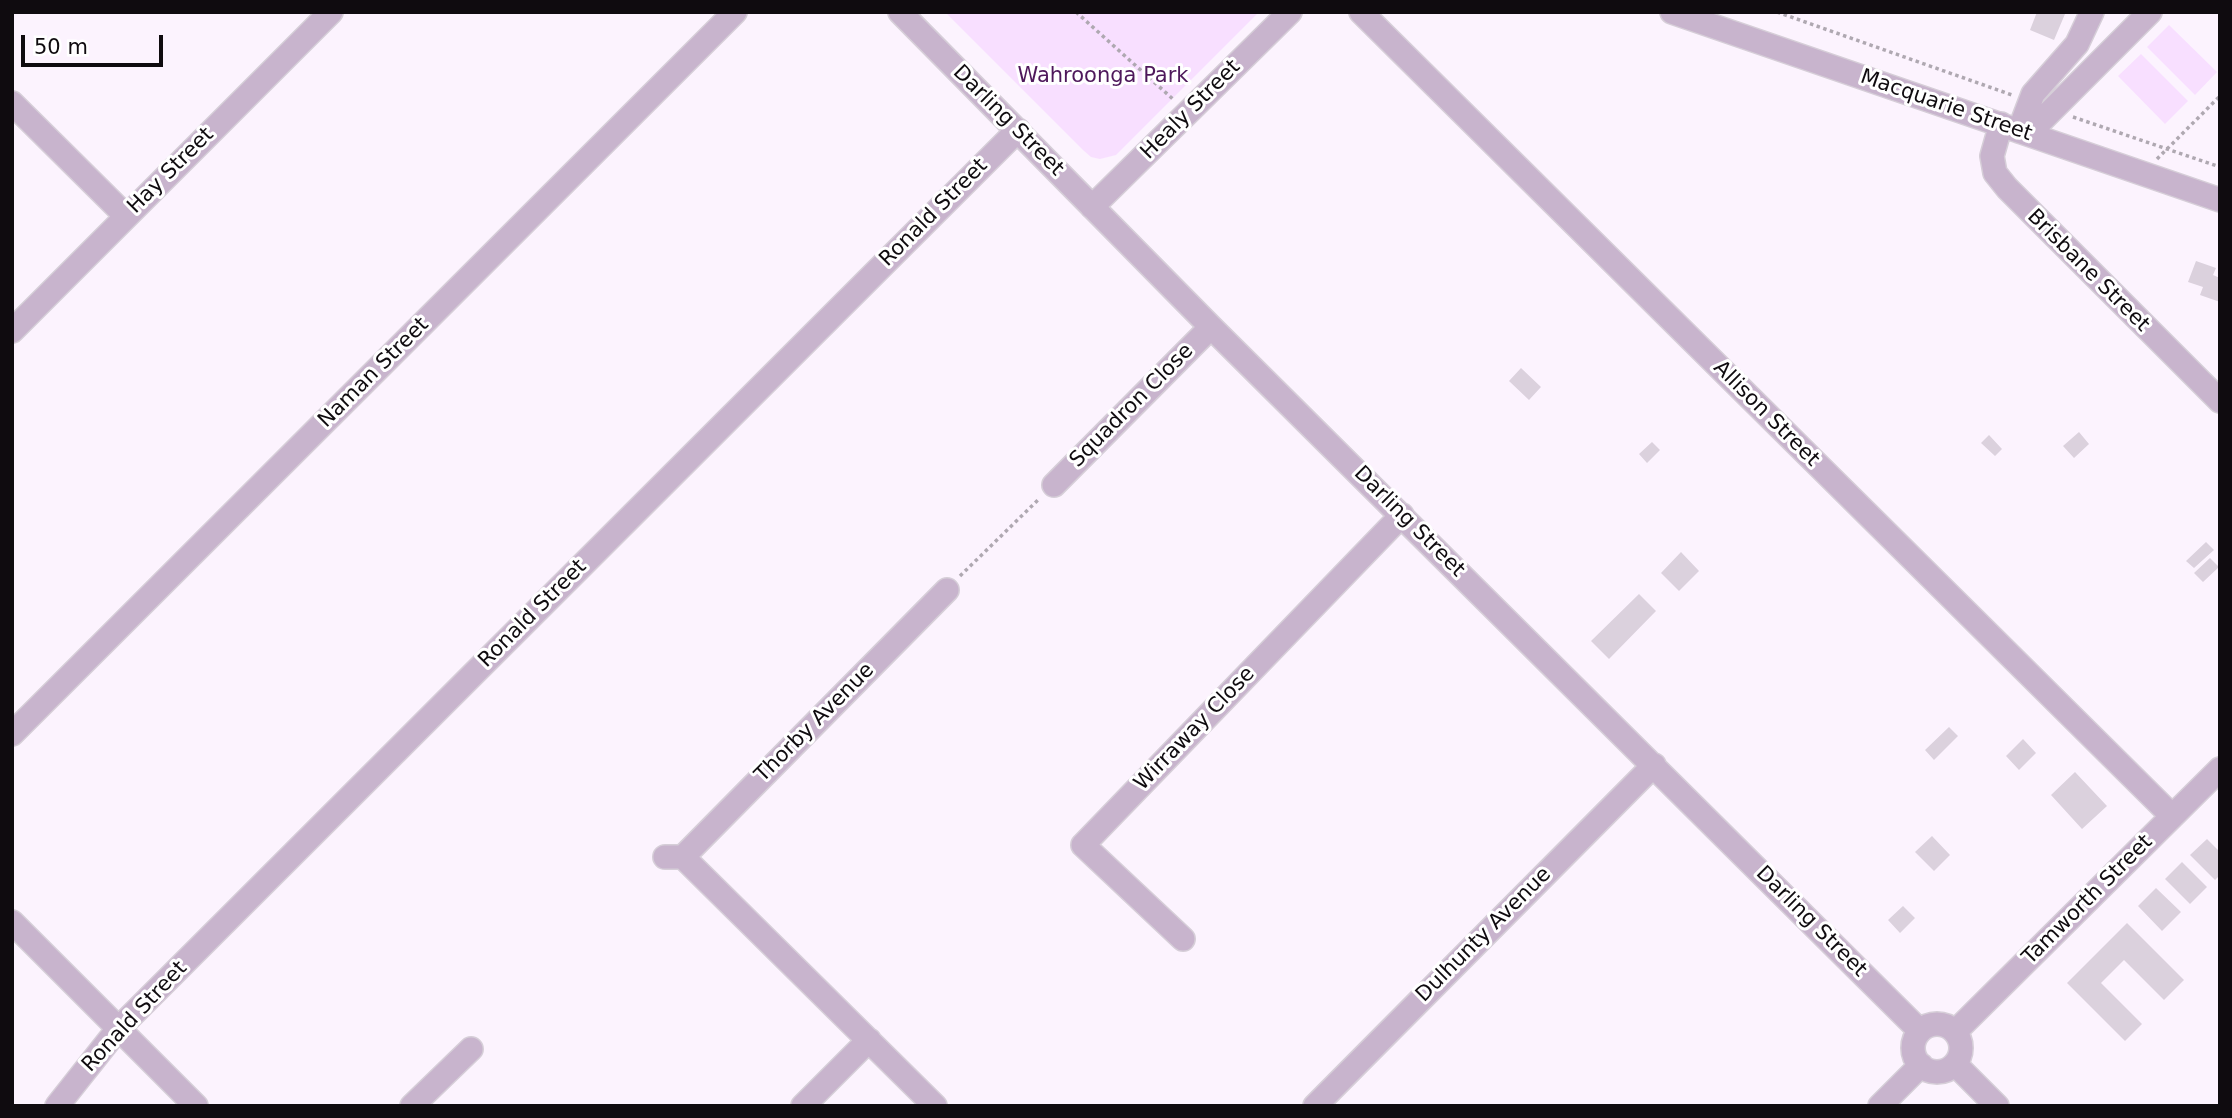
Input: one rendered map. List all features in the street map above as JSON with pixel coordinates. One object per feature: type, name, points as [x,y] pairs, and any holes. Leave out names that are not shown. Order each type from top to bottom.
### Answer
[{"type":"street","name":"Hay Street","points":[[12,331],[330,12]]},
{"type":"street","name":"Naman Street","points":[[12,734],[735,12]]},
{"type":"street","name":"Darling Street","points":[[900,12],[1211,327],[1920,1031]]},
{"type":"street","name":"Healy Street","points":[[1092,207],[1290,12]]},
{"type":"street","name":"Allison Street","points":[[1360,12],[2172,816]]},
{"type":"street","name":"Macquarie Street","points":[[1672,12],[2220,200]]},
{"type":"street","points":[[2016,130],[2033,94],[2077,44],[2092,12]]},
{"type":"street","points":[[2016,130],[2052,109],[2150,12]]},
{"type":"street","points":[[12,103],[125,215]]},
{"type":"street","name":"Ronald Street","points":[[57,1106],[118,1029],[1018,130]]},
{"type":"street","name":"Brisbane Street","points":[[2016,130],[1992,156],[1995,173],[2220,401]]},
{"type":"street","name":"Squadron Close","points":[[1054,485],[1211,327]]},
{"type":"street","name":"Wirraway Close","points":[[1183,939],[1083,845],[1402,515]]},
{"type":"street","name":"Thorby Avenue","points":[[935,1106],[674,857],[947,590]]},
{"type":"street","name":"Dulhunty Avenue","points":[[1315,1106],[1654,765]]},
{"type":"street","name":"Tamworth Street","points":[[1956,1031],[2220,769]]},
{"type":"street","points":[[12,922],[196,1106]]},
{"type":"street","points":[[1934,1023],[1950,1026],[1956,1031],[1962,1044],[1955,1065],[1934,1072],[1921,1065],[1913,1052],[1913,1044],[1920,1031],[1934,1023]]},
{"type":"street","points":[[803,1106],[869,1041]]},
{"type":"street","points":[[412,1106],[471,1049]]},
{"type":"street","points":[[1881,1106],[1921,1065]]},
{"type":"street","points":[[1955,1065],[1997,1106]]},
{"type":"path","points":[[1076,12],[1188,113]]},
{"type":"path","points":[[1777,12],[2030,102]]},
{"type":"path","points":[[2143,173],[2220,96]]},
{"type":"path","points":[[2052,109],[2220,166]]},
{"type":"path","points":[[947,590],[1054,485]]},
{"type":"green space","name":"Wahroonga Park","points":[[945,12],[1259,12],[1116,155],[1100,159],[1091,157],[1083,150]]},
{"type":"green space","points":[[2169,25],[2217,72],[2195,95],[2147,47]]},
{"type":"green space","points":[[2141,54],[2188,101],[2165,124],[2118,76]]},
{"type":"building","points":[[2037,12],[2065,14],[2054,40],[2030,30]]},
{"type":"building","points":[[2196,261],[2216,268],[2213,275],[2220,278],[2220,302],[2200,295],[2203,287],[2188,282]]},
{"type":"building","points":[[1521,368],[1541,387],[1529,400],[1509,381]]},
{"type":"building","points":[[2079,432],[2089,444],[2074,458],[2063,446]]},
{"type":"building","points":[[1989,435],[2002,449],[1995,456],[1981,443]]},
{"type":"building","points":[[1652,442],[1660,450],[1647,463],[1639,454]]},
{"type":"building","points":[[2206,542],[2214,550],[2194,568],[2186,561]]},
{"type":"building","points":[[1681,552],[1699,571],[1679,591],[1661,573]]},
{"type":"building","points":[[2210,558],[2219,567],[2203,582],[2194,573]]},
{"type":"building","points":[[1639,594],[1656,611],[1609,659],[1591,641]]},
{"type":"building","points":[[1949,727],[1958,736],[1934,760],[1925,750]]},
{"type":"building","points":[[2023,739],[2036,753],[2019,770],[2006,756]]},
{"type":"building","points":[[2075,772],[2107,806],[2082,829],[2051,795]]},
{"type":"building","points":[[1932,836],[1950,855],[1934,871],[1915,852]]},
{"type":"building","points":[[2207,839],[2220,852],[2220,875],[2215,880],[2190,855]]},
{"type":"building","points":[[2182,862],[2207,887],[2190,904],[2165,879]]},
{"type":"building","points":[[2156,888],[2181,912],[2162,931],[2138,906]]},
{"type":"building","points":[[1903,906],[1915,918],[1900,933],[1888,920]]},
{"type":"building","points":[[2127,923],[2184,980],[2164,1000],[2124,960],[2101,983],[2142,1024],[2125,1041],[2067,983]]}]
